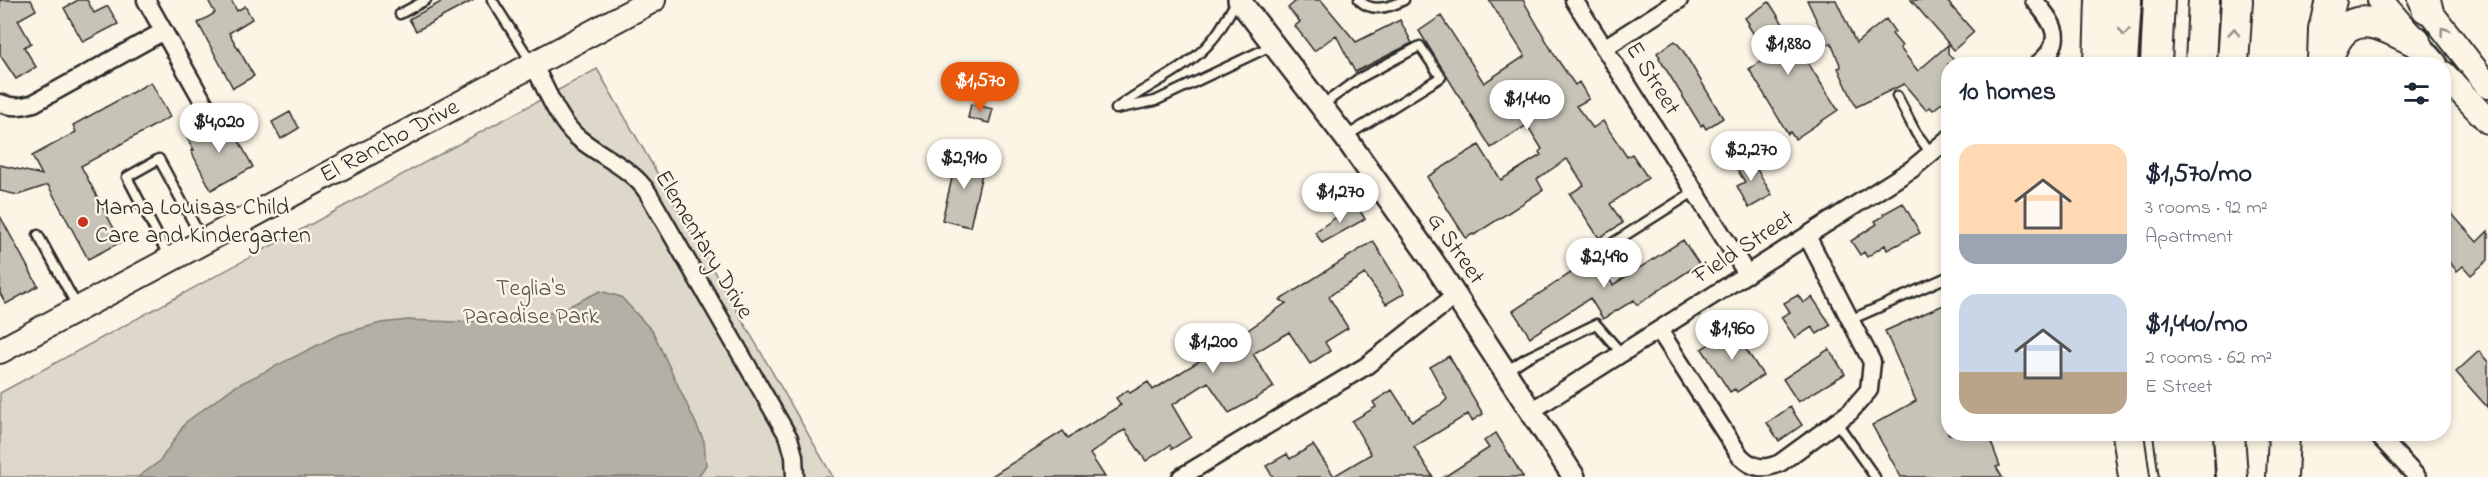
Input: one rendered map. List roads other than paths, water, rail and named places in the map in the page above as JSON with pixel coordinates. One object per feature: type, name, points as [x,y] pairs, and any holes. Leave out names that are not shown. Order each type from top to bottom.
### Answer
[{"type":"highway","points":[[2099,57],[2101,0]]},
{"type":"highway","points":[[2122,57],[2126,0]]},
{"type":"highway","points":[[2156,57],[2159,0]]},
{"type":"highway","points":[[2201,57],[2204,0]]},
{"type":"highway","points":[[2233,57],[2237,0]]},
{"type":"highway","points":[[2324,57],[2324,29],[2331,0]]},
{"type":"highway","points":[[2327,57],[2338,35],[2356,24],[2379,24],[2415,41]]},
{"type":"highway","points":[[2130,441],[2133,472]]},
{"type":"highway","points":[[2170,441],[2175,477]]},
{"type":"highway","points":[[2197,441],[2199,477]]},
{"type":"highway","points":[[2229,441],[2232,477]]},
{"type":"highway","points":[[2282,477],[2284,441]]},
{"type":"main road","name":"El Rancho Drive","points":[[0,351],[653,0]]},
{"type":"main road","points":[[2380,0],[2429,57]]},
{"type":"main road","points":[[2424,3],[2488,86]]},
{"type":"main road","points":[[2451,81],[2488,121]]},
{"type":"street","points":[[146,0],[209,112]]},
{"type":"street","name":"G Street","points":[[1238,0],[1345,137],[1456,295],[1574,477]]},
{"type":"street","name":"E Street","points":[[1574,0],[1747,274]]},
{"type":"street","points":[[1604,48],[1679,0]]},
{"type":"street","points":[[2036,1],[2054,26],[2054,45],[2047,57]]},
{"type":"street","points":[[0,103],[22,107],[34,103],[164,31]]},
{"type":"street","name":"Elementary Drive","points":[[534,64],[562,119],[576,135],[636,177],[648,193],[789,438],[794,456],[795,477]]},
{"type":"street","name":"Field Street","points":[[1531,411],[1912,169],[1941,145]]},
{"type":"street","points":[[1659,330],[1748,465],[1768,468],[1780,463],[1837,423],[1869,390],[1872,362],[1807,236]]},
{"type":"street","points":[[1181,477],[1366,366],[1456,295]]},
{"type":"street","points":[[2384,441],[2417,477]]},
{"type":"lane","points":[[400,14],[426,0]]},
{"type":"lane","points":[[492,0],[534,64]]},
{"type":"lane","points":[[1238,0],[1212,40],[1168,77],[1138,92],[1116,109],[1155,101],[1273,45]]},
{"type":"lane","points":[[1359,0],[1365,6],[1381,9],[1404,0]]},
{"type":"lane","points":[[1321,106],[1358,80],[1419,46],[1441,77],[1345,137]]},
{"type":"lane","points":[[1897,96],[1916,133],[1931,153]]},
{"type":"lane","points":[[171,259],[127,177],[159,159],[204,242]]},
{"type":"lane","points":[[1605,248],[1695,191]]},
{"type":"lane","points":[[38,235],[78,309]]},
{"type":"lane","points":[[1850,320],[1941,280]]},
{"type":"lane","points":[[1506,372],[1526,358],[1596,324],[1622,354]]},
{"type":"lane","points":[[1837,423],[1875,477]]},
{"type":"place","name":"Mama Louisas Child Care and Kindergarten","points":[[83,222]]},
{"type":"park label","name":"Teglia's Paradise Park","points":[[531,303]]}]
